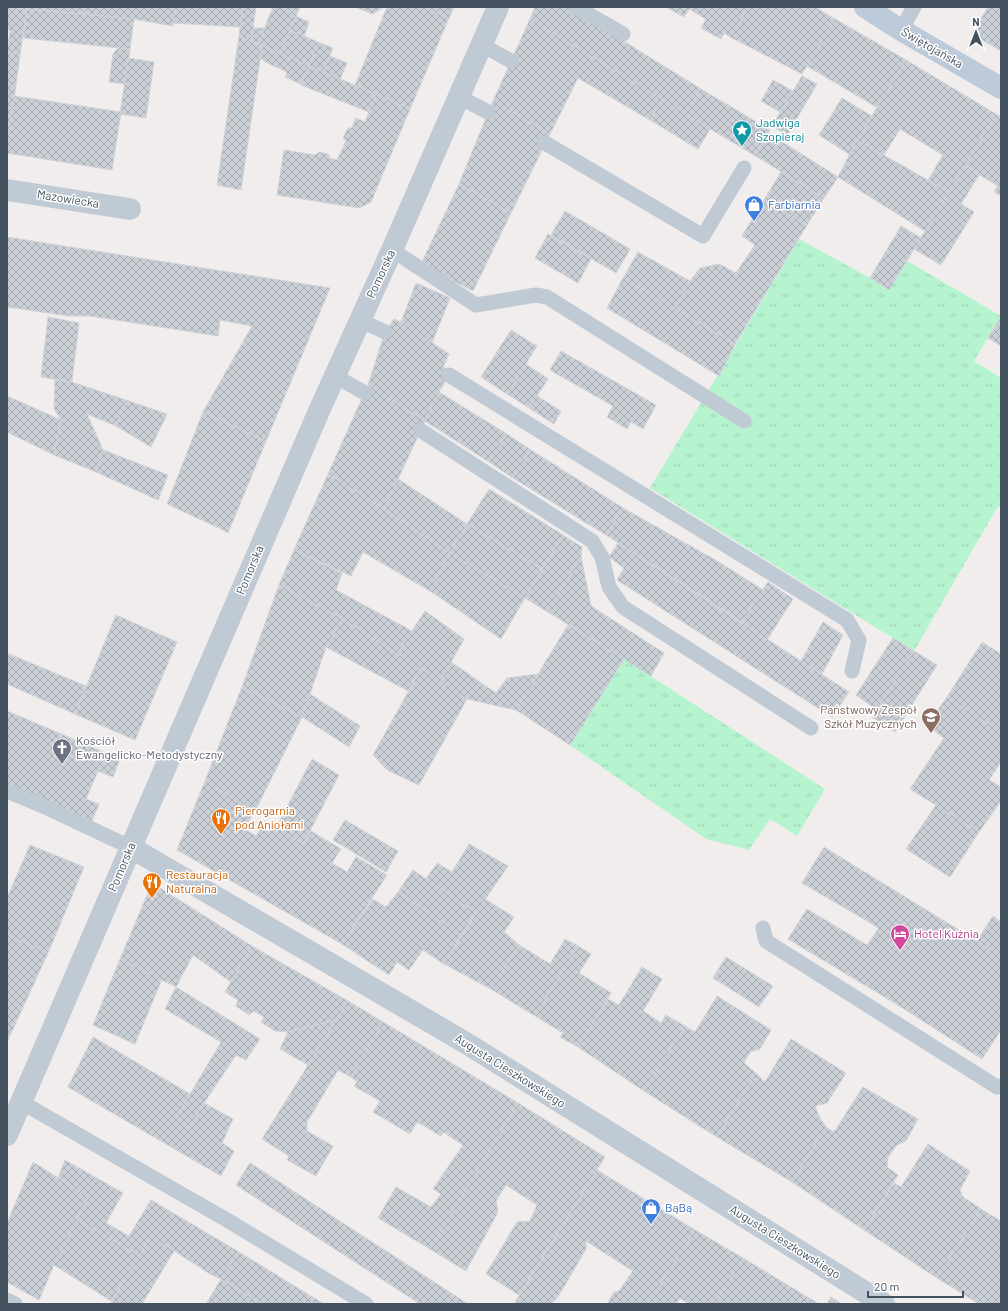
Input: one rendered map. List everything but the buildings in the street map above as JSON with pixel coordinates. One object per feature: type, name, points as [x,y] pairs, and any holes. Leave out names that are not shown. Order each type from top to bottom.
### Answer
[{"type":"street","name":"Pomorska","points":[[7,1135],[14,1097],[130,847],[316,418],[392,250],[498,7]]},
{"type":"street","name":"Świętojańska","points":[[865,7],[901,30],[1001,88]]},
{"type":"street","name":"Mazowiecka","points":[[7,190],[130,209]]},
{"type":"street","name":"Augusta Cieszkowskiego","points":[[130,847],[466,1043],[884,1304]]},
{"type":"lane","points":[[576,7],[624,34]]},
{"type":"lane","points":[[901,30],[914,7]]},
{"type":"lane","points":[[482,45],[511,61]]},
{"type":"lane","points":[[459,97],[488,112]]},
{"type":"lane","points":[[545,143],[703,236],[744,168]]},
{"type":"lane","points":[[392,250],[476,305],[536,295],[547,297],[744,421]]},
{"type":"lane","points":[[360,320],[385,332]]},
{"type":"lane","points":[[449,375],[847,620],[859,640],[852,671]]},
{"type":"lane","points":[[335,376],[365,393]]},
{"type":"lane","points":[[420,430],[592,541],[602,557],[609,587],[624,607],[811,728]]},
{"type":"lane","points":[[7,791],[43,806],[130,847]]},
{"type":"lane","points":[[763,928],[766,941],[997,1087],[1001,1086]]},
{"type":"lane","points":[[14,1097],[227,1220],[366,1304]]},
{"type":"lane","points":[[7,1300],[15,1304]]},
{"type":"green space","points":[[799,239],[889,290],[907,261],[1001,316],[974,361],[1001,378],[1001,508],[998,506],[914,651],[650,488]]},
{"type":"green space","points":[[624,659],[825,789],[797,836],[770,819],[749,850],[706,839],[570,745]]},
{"type":"place","name":"Jadwiga Szopieraj","points":[[742,147]]},
{"type":"place","name":"Farbiarnia","points":[[754,222]]},
{"type":"place","name":"Państwowy Zespół Szkół Muzycznych","points":[[931,734]]},
{"type":"place","name":"Kościół Ewangelicko-Metodystyczny","points":[[62,765]]},
{"type":"place","name":"Pierogarnia pod Aniołami","points":[[221,835]]},
{"type":"place","name":"Restauracja Naturalna","points":[[152,899]]},
{"type":"place","name":"Hotel Kuźnia","points":[[900,951]]},
{"type":"place","name":"BąBą","points":[[651,1225]]}]
